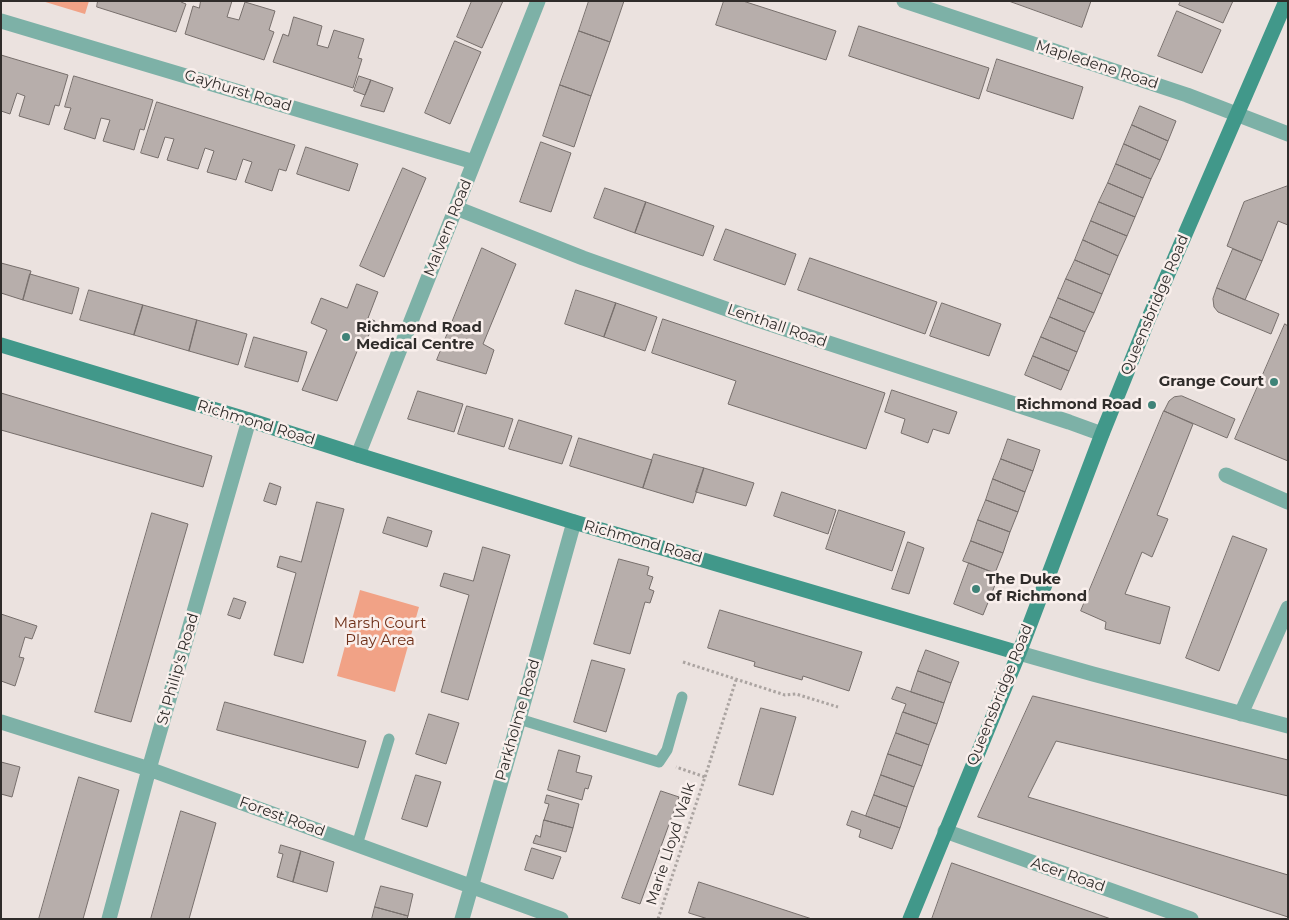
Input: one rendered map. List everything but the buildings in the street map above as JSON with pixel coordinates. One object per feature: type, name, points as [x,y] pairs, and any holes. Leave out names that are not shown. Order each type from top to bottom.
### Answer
[{"type":"street","name":"Malvern Road","points":[[358,455],[538,1]]},
{"type":"street","name":"Mapledene Road","points":[[904,1],[1187,95],[1288,134]]},
{"type":"street","name":"Queensbridge Road","points":[[910,919],[1019,653],[1102,434],[1162,286],[1286,1]]},
{"type":"street","name":"Gayhurst Road","points":[[1,21],[474,162]]},
{"type":"street","name":"Lenthall Road","points":[[456,208],[583,258],[729,310],[1102,434]]},
{"type":"street","name":"Richmond Road","points":[[1,345],[249,420],[574,522],[1019,653],[1288,726]]},
{"type":"street","name":"St Philip's Road","points":[[109,919],[149,769],[249,420]]},
{"type":"street","points":[[1226,475],[1288,502]]},
{"type":"street","name":"Parkholme Road","points":[[462,919],[574,522]]},
{"type":"street","points":[[1241,714],[1288,608]]},
{"type":"street","name":"Forest Road","points":[[1,722],[149,769],[561,919]]},
{"type":"street","name":"Acer Road","points":[[945,832],[1191,919]]},
{"type":"lane","points":[[519,720],[659,762],[667,750],[682,697]]},
{"type":"lane","points":[[357,845],[389,739]]},
{"type":"path","points":[[683,662],[786,695],[796,694],[838,706]]},
{"type":"path","name":"Marie Lloyd Walk","points":[[658,919],[736,680]]},
{"type":"path","name":"Marie Lloyd Walk","points":[[659,762],[705,777]]},
{"type":"green space","points":[[42,1],[89,1],[85,14]]},
{"type":"green space","name":"Marsh Court Play Area","points":[[360,590],[419,607],[395,692],[337,676]]},
{"type":"place","name":"Richmond Road Medical Centre","points":[[346,337]]},
{"type":"place","name":"Grange Court","points":[[1274,382]]},
{"type":"place","name":"Richmond Road","points":[[1152,405]]},
{"type":"place","name":"The Duke of Richmond","points":[[976,589]]}]
